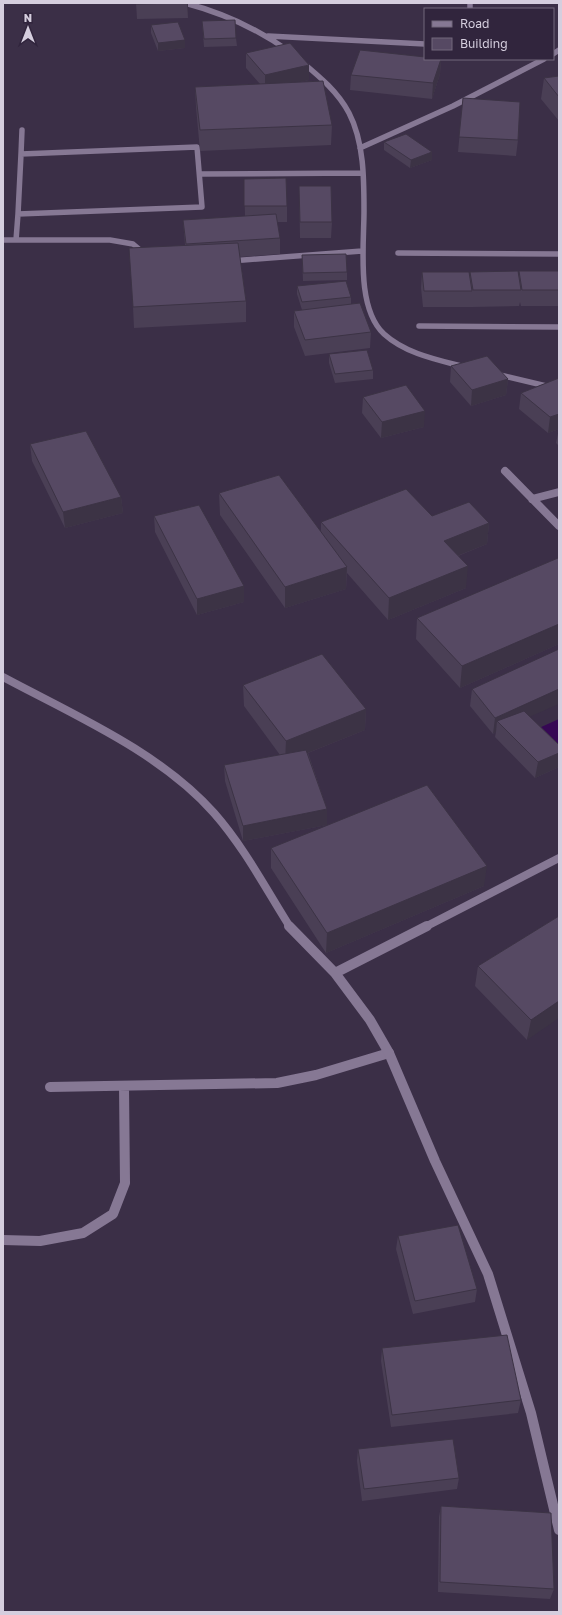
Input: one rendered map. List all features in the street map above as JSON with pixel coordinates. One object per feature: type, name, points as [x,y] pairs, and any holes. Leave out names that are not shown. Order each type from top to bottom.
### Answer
[{"type":"street","points":[[185,3],[230,17],[267,36],[292,54]]},
{"type":"street","points":[[267,36],[424,44]]},
{"type":"street","points":[[298,59],[332,89],[343,102],[352,119],[360,148],[364,211],[362,251],[368,309],[376,325],[390,339],[409,349],[438,360],[476,369]]},
{"type":"street","points":[[360,148],[416,125],[454,107],[542,60]]},
{"type":"street","points":[[16,240],[22,130]]},
{"type":"street","points":[[18,214],[202,207],[197,147],[20,154]]},
{"type":"street","points":[[200,174],[362,173]]},
{"type":"street","points":[[3,240],[110,240],[133,244],[152,259]]},
{"type":"street","points":[[221,262],[362,251]]},
{"type":"street","points":[[398,253],[559,254]]},
{"type":"street","points":[[419,326],[559,326]]},
{"type":"street","points":[[491,373],[559,390]]},
{"type":"street","points":[[505,471],[559,526]]},
{"type":"street","points":[[532,499],[559,492]]},
{"type":"street","points":[[3,677],[115,737],[140,752],[182,783],[214,813],[237,844],[292,930],[335,973],[370,1020],[388,1053],[435,1161],[488,1274],[531,1413],[559,1530]]},
{"type":"street","points":[[335,973],[559,858]]},
{"type":"street","points":[[50,1087],[124,1087],[277,1082],[316,1076],[388,1053]]},
{"type":"street","points":[[3,1240],[40,1241],[83,1233],[113,1214],[125,1183],[124,1087]]},
{"type":"shaded area","points":[[559,719],[559,751],[539,728]]},
{"type":"building","points":[[136,3],[177,3],[136,4]]},
{"type":"building","points":[[235,20],[236,38],[204,39],[202,21]]},
{"type":"building","points":[[178,22],[185,40],[158,43],[151,25]]},
{"type":"building","points":[[290,43],[309,65],[265,75],[246,53]]},
{"type":"building","points":[[360,50],[424,57],[424,60],[441,60],[433,83],[351,75]]},
{"type":"building","points":[[559,76],[559,97],[544,78]]},
{"type":"building","points":[[323,81],[332,125],[200,130],[195,87]]},
{"type":"building","points":[[463,98],[520,102],[518,140],[459,137]]},
{"type":"building","points":[[406,134],[432,152],[411,160],[384,142]]},
{"type":"building","points":[[286,178],[287,206],[244,206],[244,179]]},
{"type":"building","points":[[299,186],[331,186],[332,222],[300,222]]},
{"type":"building","points":[[276,214],[280,238],[186,244],[183,220]]},
{"type":"building","points":[[238,243],[246,301],[133,307],[129,248]]},
{"type":"building","points":[[346,254],[347,272],[303,273],[302,255]]},
{"type":"building","points":[[518,271],[521,290],[473,290],[470,272]]},
{"type":"building","points":[[519,271],[559,271],[559,290],[522,290]]},
{"type":"building","points":[[422,272],[469,272],[472,291],[424,291]]},
{"type":"building","points":[[346,281],[351,297],[302,302],[297,286]]},
{"type":"building","points":[[360,303],[371,332],[305,340],[294,311]]},
{"type":"building","points":[[367,350],[373,370],[335,374],[329,354]]},
{"type":"building","points":[[487,356],[508,379],[472,390],[451,366]]},
{"type":"building","points":[[559,378],[559,414],[550,417],[521,393]]},
{"type":"building","points":[[406,385],[425,411],[382,422],[363,397]]},
{"type":"building","points":[[86,431],[121,497],[63,512],[30,444]]},
{"type":"building","points":[[279,475],[347,567],[285,587],[219,493]]},
{"type":"building","points":[[406,489],[432,516],[469,502],[489,523],[444,541],[468,566],[389,598],[321,522]]},
{"type":"building","points":[[199,505],[244,586],[197,599],[154,516]]},
{"type":"building","points":[[558,558],[559,624],[462,666],[417,618]]},
{"type":"building","points":[[559,649],[559,689],[495,718],[472,689]]},
{"type":"building","points":[[322,654],[366,709],[286,741],[243,685]]},
{"type":"building","points":[[524,711],[559,745],[559,753],[538,762],[497,721]]},
{"type":"building","points":[[306,750],[327,809],[243,826],[224,765]]},
{"type":"building","points":[[427,785],[487,866],[327,933],[271,848]]},
{"type":"building","points":[[559,916],[559,1001],[531,1020],[478,966]]},
{"type":"building","points":[[458,1225],[477,1289],[415,1301],[398,1236]]},
{"type":"building","points":[[507,1335],[521,1400],[392,1415],[382,1348]]},
{"type":"building","points":[[453,1439],[459,1478],[364,1489],[358,1449]]},
{"type":"building","points":[[441,1506],[551,1513],[554,1589],[440,1582]]}]
